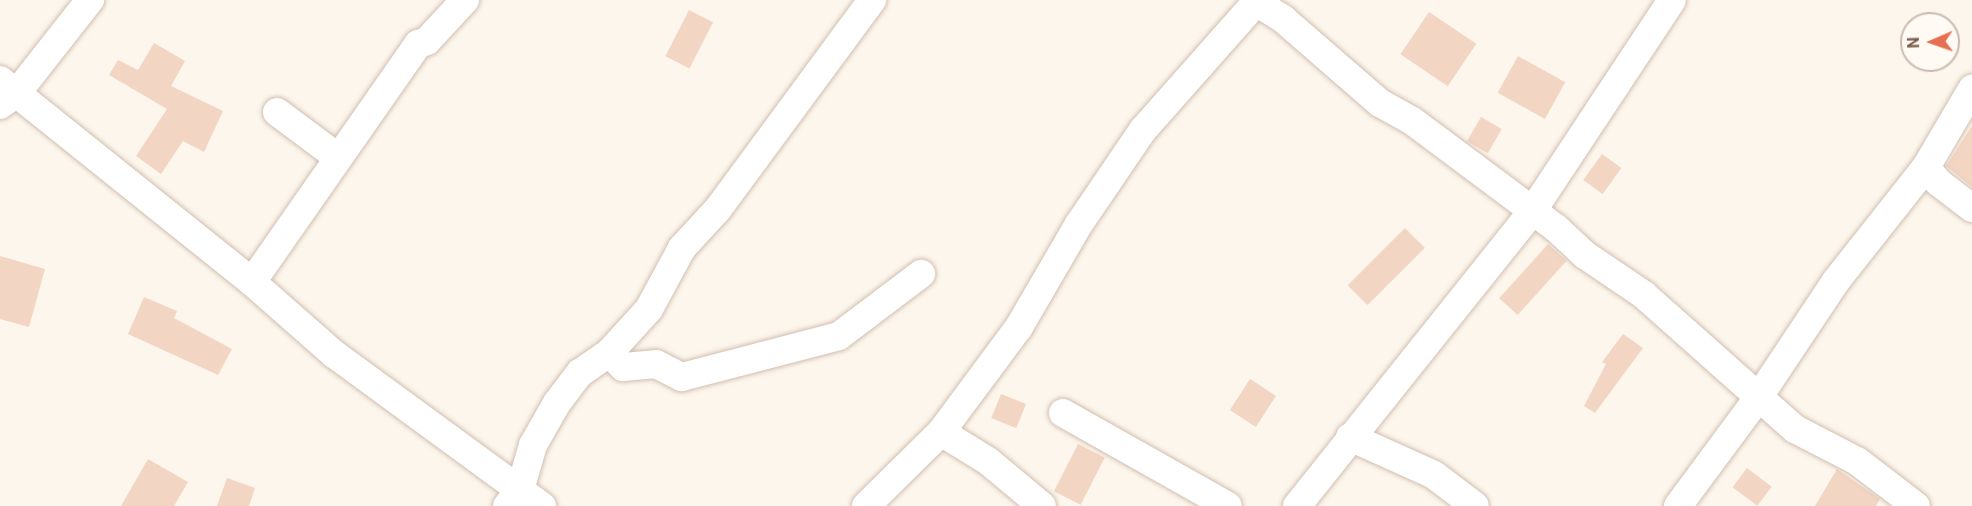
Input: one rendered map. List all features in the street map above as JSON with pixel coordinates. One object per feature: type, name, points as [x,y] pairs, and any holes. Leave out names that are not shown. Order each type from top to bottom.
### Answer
[{"type":"street","points":[[90,0],[5,93],[252,282],[334,354],[523,501],[532,445],[557,403],[580,373],[609,353],[649,309],[682,248],[718,209],[872,0]]},
{"type":"street","points":[[252,282],[336,156],[418,44],[427,41],[465,0]]},
{"type":"street","points":[[1297,506],[1531,213],[1672,0]]},
{"type":"street","points":[[866,506],[941,432],[1019,327],[1079,224],[1143,130],[1257,1],[1283,20],[1380,103],[1411,120],[1531,213],[1644,295],[1713,360],[1760,395],[1773,412],[1795,429],[1857,461],[1916,506]]},
{"type":"street","points":[[1678,506],[1760,395],[1836,281],[1926,167],[1972,89]]},
{"type":"street","points":[[277,112],[336,156]]},
{"type":"street","points":[[1926,167],[1938,182],[1972,208]]},
{"type":"street","points":[[609,353],[623,367],[656,364],[682,376],[839,336],[921,274]]},
{"type":"street","points":[[1063,413],[1228,506]]},
{"type":"street","points":[[941,432],[987,461],[1042,506]]},
{"type":"street","points":[[1350,437],[1434,476],[1475,506]]},
{"type":"building","points":[[689,10],[713,22],[689,69],[665,56]]},
{"type":"building","points":[[1429,12],[1476,44],[1448,86],[1400,54]]},
{"type":"building","points":[[154,43],[185,61],[171,86],[223,111],[204,152],[183,141],[161,174],[136,156],[167,109],[109,75],[118,60],[138,70]]},
{"type":"building","points":[[1518,56],[1565,82],[1545,119],[1498,93]]},
{"type":"building","points":[[1481,117],[1502,129],[1488,153],[1467,141]]},
{"type":"building","points":[[1972,126],[1972,187],[1946,166]]},
{"type":"building","points":[[1602,154],[1621,168],[1603,194],[1583,180]]},
{"type":"building","points":[[1405,228],[1425,248],[1368,305],[1348,285]]},
{"type":"building","points":[[1548,244],[1567,261],[1518,315],[1499,298]]},
{"type":"building","points":[[0,256],[45,269],[29,327],[0,319]]},
{"type":"building","points":[[144,297],[177,311],[174,318],[232,349],[218,375],[128,334]]},
{"type":"building","points":[[1623,334],[1643,348],[1595,413],[1584,406],[1606,364],[1602,362]]},
{"type":"building","points":[[1250,379],[1276,396],[1256,427],[1230,410]]},
{"type":"building","points":[[1001,394],[1026,404],[1016,428],[991,418]]},
{"type":"building","points":[[1078,444],[1105,458],[1081,505],[1054,491]]},
{"type":"building","points":[[148,459],[188,482],[174,506],[121,506]]},
{"type":"building","points":[[1747,468],[1772,487],[1757,506],[1733,487]]},
{"type":"building","points":[[1837,469],[1880,499],[1876,506],[1815,506]]},
{"type":"building","points":[[227,478],[255,488],[249,506],[217,506]]}]
